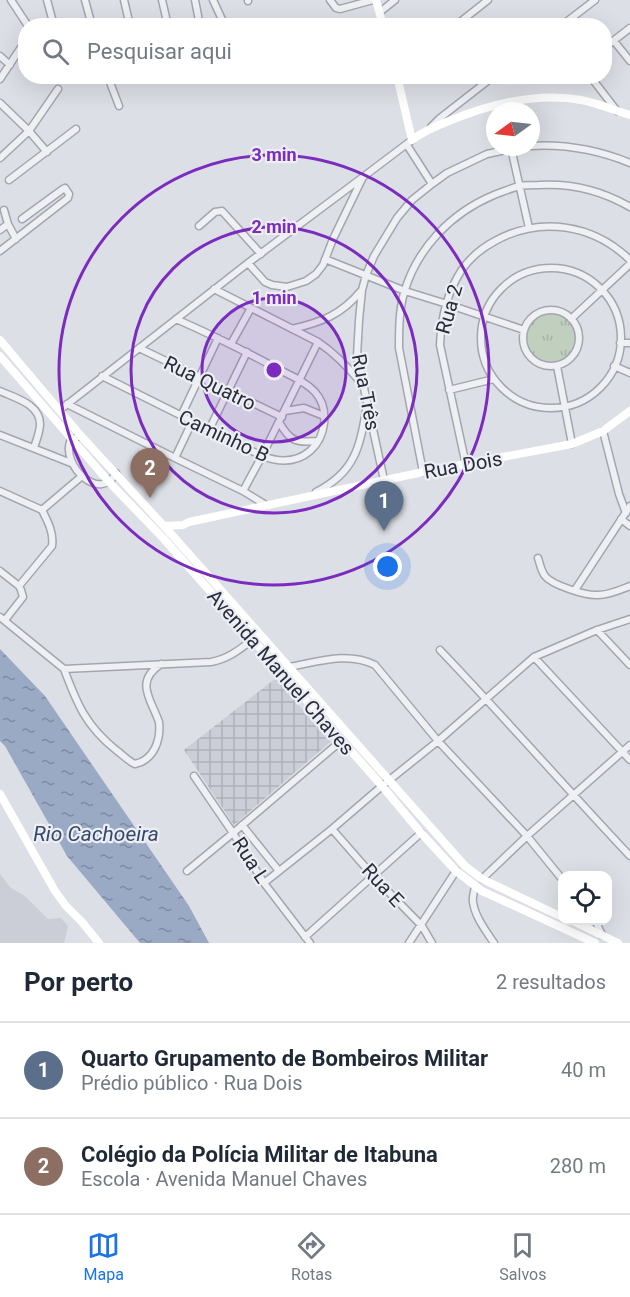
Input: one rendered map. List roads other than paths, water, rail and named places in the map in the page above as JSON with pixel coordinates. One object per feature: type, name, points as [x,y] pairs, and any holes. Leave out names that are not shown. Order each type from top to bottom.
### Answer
[{"type":"main road","points":[[375,0],[381,18]]},
{"type":"main road","points":[[398,84],[409,142],[431,128],[472,111],[526,99],[581,100],[630,114]]},
{"type":"main road","name":"Avenida Manuel Chaves","points":[[0,340],[81,436],[173,536],[465,866],[482,879],[558,915]]},
{"type":"main road","name":"Avenida Manuel Chaves","points":[[0,356],[109,482],[163,538],[456,871],[475,887],[596,943]]},
{"type":"main road","name":"Rua Dois","points":[[164,526],[183,525],[384,480],[572,444],[603,431],[630,411]]},
{"type":"main road","points":[[163,538],[173,536],[183,525]]},
{"type":"main road","points":[[0,794],[55,891],[99,943]]},
{"type":"main road","points":[[580,925],[618,943]]},
{"type":"street","points":[[11,0],[23,18]]},
{"type":"street","points":[[47,0],[52,18]]},
{"type":"street","points":[[85,0],[90,18]]},
{"type":"street","points":[[124,0],[128,18]]},
{"type":"street","points":[[162,0],[166,18]]},
{"type":"street","points":[[195,0],[198,18]]},
{"type":"street","points":[[213,0],[221,18]]},
{"type":"street","points":[[330,0],[336,8],[340,9],[375,0]]},
{"type":"street","points":[[380,12],[394,0]]},
{"type":"street","points":[[464,18],[488,0]]},
{"type":"street","points":[[571,18],[595,0]]},
{"type":"street","points":[[630,28],[614,40],[630,62]]},
{"type":"street","points":[[0,79],[18,52]]},
{"type":"street","points":[[0,56],[10,65]]},
{"type":"street","points":[[111,84],[119,106]]},
{"type":"street","points":[[431,128],[440,118],[484,84]]},
{"type":"street","points":[[596,84],[617,111]]},
{"type":"street","points":[[0,158],[29,131],[58,89]]},
{"type":"street","points":[[0,103],[47,152]]},
{"type":"street","points":[[9,180],[76,129]]},
{"type":"street","points":[[60,410],[248,263],[409,142],[432,184]]},
{"type":"street","points":[[540,146],[575,147],[597,151],[630,163]]},
{"type":"street","name":"Rua Três","points":[[384,480],[357,356],[362,290],[366,275],[374,256],[397,218],[412,200],[447,173],[486,154]]},
{"type":"street","points":[[513,156],[529,228]]},
{"type":"street","points":[[248,263],[265,282],[279,287],[306,281],[316,274],[323,265],[363,177]]},
{"type":"street","points":[[423,472],[399,348],[400,308],[411,274],[429,244],[441,230],[468,208],[484,199],[519,186],[552,184],[587,189],[604,194],[630,207]]},
{"type":"street","points":[[0,251],[68,198],[69,193],[65,188],[63,189],[22,219]]},
{"type":"street","points":[[4,210],[16,239]]},
{"type":"street","points":[[199,226],[215,212],[222,211],[261,254]]},
{"type":"street","points":[[0,230],[8,224]]},
{"type":"street","name":"Rua 2","points":[[466,465],[440,345],[440,330],[450,293],[462,269],[475,255],[502,237],[529,228],[552,226],[577,229],[602,238],[628,259]]},
{"type":"street","points":[[571,319],[601,291],[628,259],[630,248]]},
{"type":"street","points":[[325,259],[405,291],[524,330]]},
{"type":"street","points":[[552,268],[582,276],[601,291],[611,304],[617,318],[620,343],[614,366],[606,381],[595,392],[566,407],[542,408],[511,396],[499,385],[486,365],[482,349],[482,333],[484,317],[491,302],[507,284],[520,275],[552,268]]},
{"type":"street","points":[[214,290],[332,351],[364,387]]},
{"type":"street","points":[[292,329],[335,315],[350,304],[362,290]]},
{"type":"street","points":[[231,344],[250,308]]},
{"type":"street","points":[[545,311],[557,311],[571,319],[578,333],[578,347],[568,360],[557,366],[544,366],[530,357],[523,343],[524,330],[533,316],[545,311]]},
{"type":"street","points":[[176,319],[247,352],[314,390],[324,416],[323,431],[317,441],[297,441],[290,438],[282,416]]},
{"type":"street","points":[[181,416],[218,338]]},
{"type":"street","points":[[243,490],[318,342]]},
{"type":"street","points":[[620,343],[630,343]]},
{"type":"street","name":"Rua Quatro","points":[[139,348],[282,416]]},
{"type":"street","points":[[209,430],[247,352]]},
{"type":"street","points":[[557,366],[572,444]]},
{"type":"street","points":[[614,366],[630,373]]},
{"type":"street","name":"Caminho B","points":[[102,376],[262,456],[282,462],[294,459],[307,453],[317,441]]},
{"type":"street","points":[[449,390],[494,379]]},
{"type":"street","points":[[0,391],[26,403],[38,414],[40,426],[34,448]]},
{"type":"street","points":[[309,496],[330,485],[350,466],[362,434],[368,401]]},
{"type":"street","points":[[67,404],[243,490],[266,505]]},
{"type":"street","points":[[282,416],[304,408],[324,416]]},
{"type":"street","points":[[175,458],[192,422]]},
{"type":"street","points":[[603,431],[626,513]]},
{"type":"street","points":[[0,435],[71,463]]},
{"type":"street","points":[[81,436],[72,440],[68,451],[71,463],[82,476],[96,484],[103,484],[109,482],[116,473]]},
{"type":"street","points":[[42,510],[82,476]]},
{"type":"street","points":[[0,491],[42,510],[52,533],[52,546],[19,586]]},
{"type":"street","points":[[575,590],[630,506]]},
{"type":"street","points":[[621,519],[630,526]]},
{"type":"street","points":[[538,558],[546,577],[594,596],[630,586]]},
{"type":"street","points":[[0,571],[19,586],[23,597],[3,619],[64,669],[75,699],[88,722],[101,738],[135,764],[143,762],[152,755],[157,741],[159,722],[146,688],[148,676],[161,664]]},
{"type":"street","points":[[264,883],[438,741],[534,657],[597,630],[630,619]]},
{"type":"street","points":[[597,630],[630,665]]},
{"type":"street","points":[[64,669],[211,662],[233,655],[252,640]]},
{"type":"street","points":[[440,650],[630,856]]},
{"type":"street","points":[[534,657],[630,760]]},
{"type":"street","points":[[289,667],[338,658],[355,658],[375,665],[438,741],[526,836],[558,874]]},
{"type":"street","points":[[187,871],[341,741]]},
{"type":"street","points":[[482,879],[526,836],[630,745]]},
{"type":"street","name":"Rua L","points":[[194,776],[264,883],[310,943]]},
{"type":"street","points":[[242,825],[279,871]]},
{"type":"street","name":"Rua E","points":[[332,829],[373,876],[422,926],[432,943]]},
{"type":"street","points":[[305,937],[421,833]]},
{"type":"street","points":[[409,943],[456,871]]},
{"type":"street","points":[[475,887],[473,905],[483,927],[494,943]]},
{"type":"street","points":[[597,925],[602,935]]},
{"type":"water","name":"Rio Cachoeira","points":[[0,649],[45,696],[189,906],[209,943],[140,943],[67,856],[5,746],[0,741]]},
{"type":"place","name":"Colégio da Polícia Militar de Itabuna","points":[[150,498]]},
{"type":"place","name":"Quarto Grupamento de Bombeiros Militar","points":[[384,531]]}]
